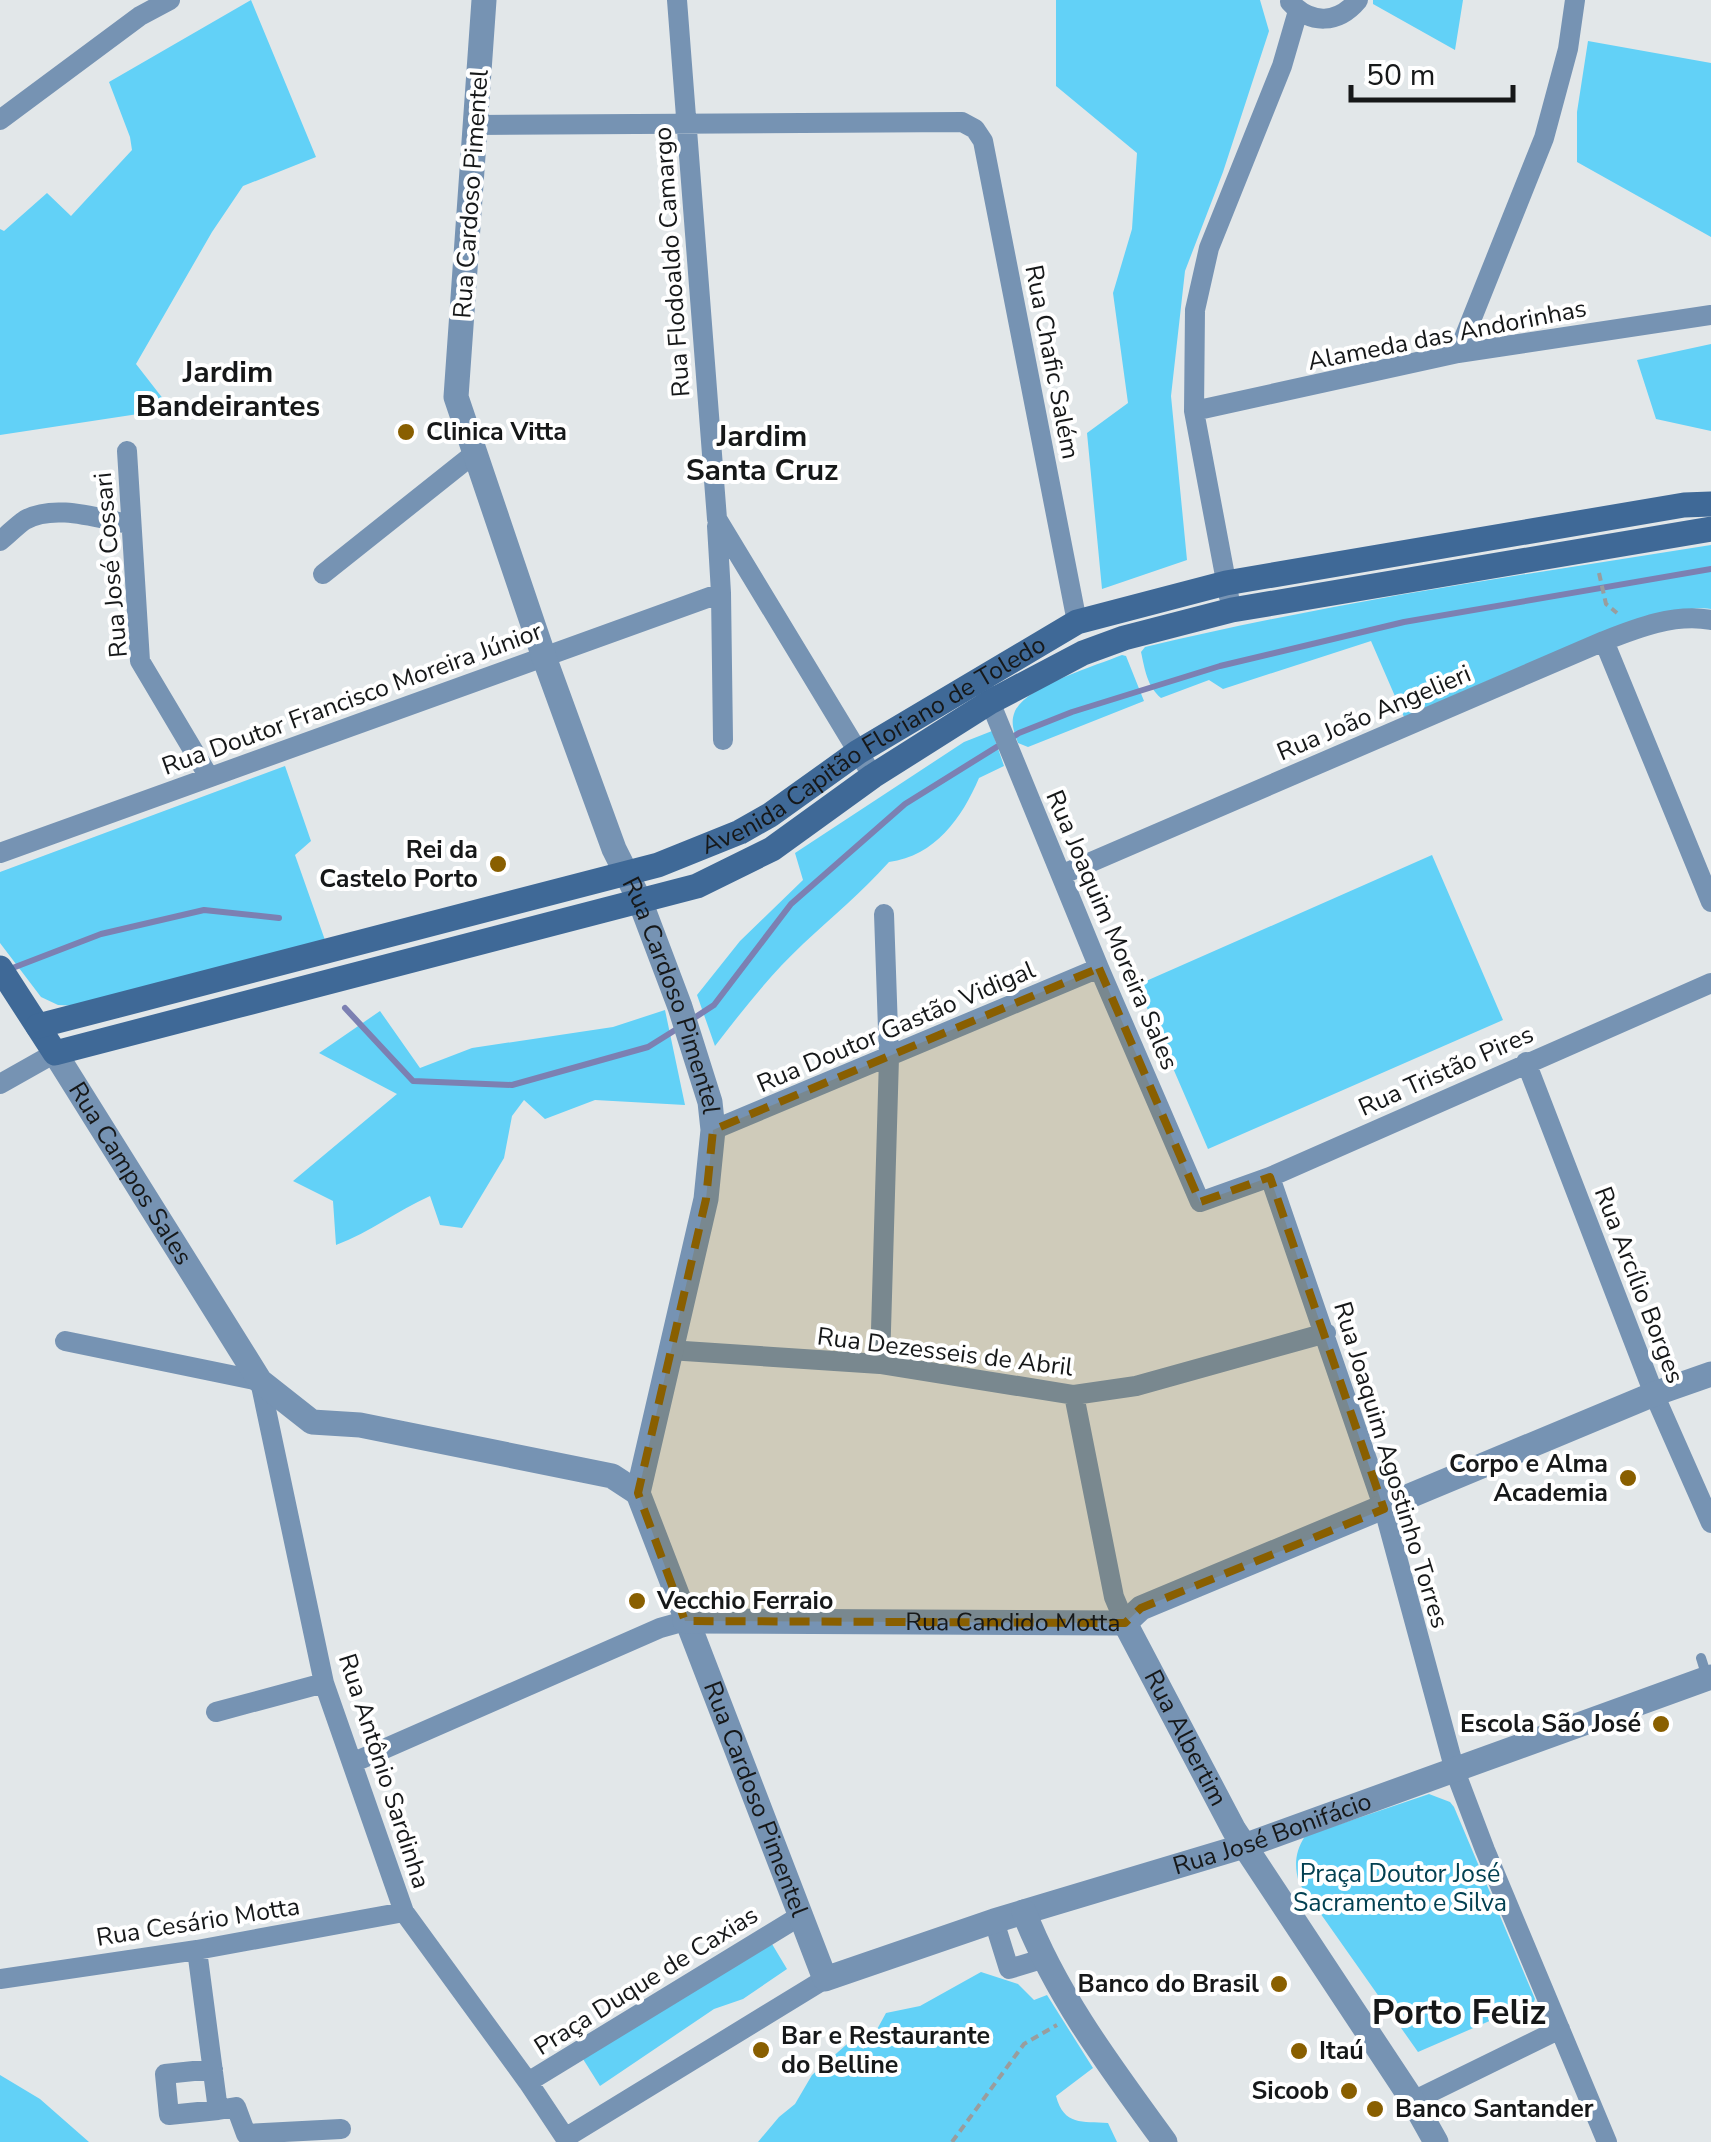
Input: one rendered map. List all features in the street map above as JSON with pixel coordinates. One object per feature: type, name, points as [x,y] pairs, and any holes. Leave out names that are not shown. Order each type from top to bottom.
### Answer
[{"type":"main road","name":"Avenida Capitão Floriano de Toledo","points":[[38,1026],[658,864],[740,832],[770,815],[858,752],[1077,622],[1226,583],[1684,505],[1711,504]]},
{"type":"main road","name":"Avenida Capitão Floriano de Toledo","points":[[55,1053],[696,886],[751,861],[873,776],[995,714],[1082,653],[1124,638],[1232,610],[1711,529]]},
{"type":"main road","points":[[435,923],[440,954]]},
{"type":"main road","name":"Rua Campos Sales","points":[[0,968],[55,1053]]},
{"type":"street","points":[[0,120],[140,16],[170,0]]},
{"type":"street","name":"Rua Cardoso Pimentel","points":[[484,0],[456,397],[544,657],[696,1052],[710,1102],[713,1130],[706,1199],[638,1493],[826,1979]]},
{"type":"street","name":"Rua Flodoaldo Camargo","points":[[677,0],[721,593],[723,740]]},
{"type":"street","points":[[1232,610],[1194,411],[1194,310],[1209,248],[1282,66],[1294,5],[1308,16],[1330,19],[1358,0]]},
{"type":"street","points":[[1458,353],[1544,138],[1568,48],[1575,0]]},
{"type":"street","name":"Rua Chafic Salém","points":[[687,124],[962,122],[975,129],[983,140],[1077,622]]},
{"type":"street","points":[[476,125],[687,124]]},
{"type":"street","name":"Alameda das Andorinhas","points":[[1194,411],[1458,353],[1711,315]]},
{"type":"street","name":"Rua José Cossari","points":[[127,451],[140,661],[209,778]]},
{"type":"street","points":[[323,574],[476,453]]},
{"type":"street","points":[[0,542],[26,520],[43,513],[130,524]]},
{"type":"street","name":"Rua Flodoaldo Camargo","points":[[716,519],[873,776]]},
{"type":"street","name":"Rua Doutor Francisco Moreira Júnior","points":[[0,853],[721,593]]},
{"type":"street","name":"Rua João Angelieri","points":[[1061,875],[1604,641],[1665,621],[1698,617],[1711,620]]},
{"type":"street","points":[[1604,641],[1711,902]]},
{"type":"street","name":"Rua Joaquim Moreira Sales","points":[[980,677],[1200,1202]]},
{"type":"street","points":[[880,1364],[889,1058],[884,914]]},
{"type":"street","name":"Rua Doutor Gastão Vidigal","points":[[713,1130],[1099,968]]},
{"type":"street","name":"Rua Tristão Pires","points":[[1200,1202],[1270,1178],[1711,983]]},
{"type":"street","points":[[0,1084],[55,1053]]},
{"type":"street","name":"Rua Campos Sales","points":[[55,1053],[260,1381],[312,1422],[360,1425],[612,1476],[638,1493]]},
{"type":"street","name":"Rua Arcílio Borges","points":[[1526,1062],[1654,1394],[1711,1523]]},
{"type":"street","name":"Rua Joaquim Agostinho Torres","points":[[1270,1178],[1384,1509],[1455,1771],[1607,2142]]},
{"type":"street","name":"Rua Dezesseis de Abril","points":[[669,1350],[880,1364],[1074,1395],[1136,1386],[1326,1333]]},
{"type":"street","points":[[65,1341],[260,1381]]},
{"type":"street","name":"Rua Candido Motta","points":[[352,1764],[660,1628],[686,1621],[1125,1623],[1141,1608],[1654,1394],[1711,1374]]},
{"type":"street","name":"Rua Antônio Sardinha","points":[[260,1381],[324,1682],[404,1912],[528,2082]]},
{"type":"street","name":"Rua Albertim","points":[[1074,1395],[1114,1597],[1125,1623],[1244,1846],[1413,2101],[1436,2142]]},
{"type":"street","name":"Rua José Bonifácio","points":[[826,1979],[994,1921],[1244,1846],[1455,1771],[1706,1671]]},
{"type":"street","points":[[216,1712],[324,1682]]},
{"type":"street","name":"Rua Cesário Motta","points":[[0,1979],[196,1950],[404,1912]]},
{"type":"street","points":[[1024,1912],[1042,1958],[1096,2047],[1165,2142]]},
{"type":"street","name":"Praça Duque de Caxias","points":[[800,1916],[528,2082],[566,2140],[826,1979]]},
{"type":"street","points":[[994,1921],[1009,1969],[1042,1958]]},
{"type":"street","points":[[196,1950],[218,2110]]},
{"type":"street","points":[[1413,2101],[1560,2029]]},
{"type":"street","points":[[213,2069],[165,2074],[168,2115],[236,2107],[246,2134],[342,2129]]},
{"type":"path","points":[[1599,572],[1606,604]]},
{"type":"path","points":[[952,2142],[1024,2044],[1057,2025]]},
{"type":"highlighted area","points":[[1099,968],[1200,1202],[1270,1177],[1384,1509],[1141,1608],[1125,1623],[685,1621],[638,1493],[706,1199],[713,1130]]},
{"type":"green space","points":[[251,0],[316,157],[243,186],[136,364],[171,409],[0,435],[0,229],[4,231],[47,193],[71,216],[132,150],[109,82]]},
{"type":"green space","points":[[1056,0],[1260,0],[1269,31],[1223,172],[1185,271],[1171,396],[1187,560],[1102,589],[1087,433],[1128,403],[1113,293],[1132,229],[1137,153],[1056,86]]},
{"type":"green space","points":[[1373,0],[1463,0],[1455,50],[1373,4]]},
{"type":"green space","points":[[1588,41],[1711,63],[1711,237],[1577,162],[1577,112]]},
{"type":"green space","points":[[1711,344],[1711,431],[1656,419],[1637,360]]},
{"type":"green space","points":[[1711,545],[1711,609],[1651,618],[1608,633],[1404,717],[1371,641],[1223,689],[1209,680],[1161,698],[1150,683],[1141,652],[1145,647],[1215,631],[1356,603]]},
{"type":"green space","points":[[1126,656],[1144,701],[1028,747],[1018,743],[1013,719],[1022,702],[1063,678]]},
{"type":"green space","points":[[992,731],[1004,766],[979,778],[945,833],[920,852],[889,862],[803,944],[715,1046],[697,995],[740,941],[803,880],[795,853],[964,742]]},
{"type":"green space","points":[[285,766],[311,841],[295,855],[326,943],[80,1006],[58,1005],[41,997],[0,943],[0,872]]},
{"type":"green space","points":[[1432,855],[1503,1020],[1208,1149],[1137,985]]},
{"type":"green space","points":[[665,1010],[685,1105],[595,1100],[545,1119],[524,1100],[512,1116],[504,1158],[462,1228],[440,1225],[430,1196],[336,1245],[333,1201],[293,1181],[397,1094],[319,1053],[380,1011],[420,1068],[472,1048],[613,1027]]},
{"type":"green space","name":"Praça Doutor José Sacramento e Silva","points":[[1429,1794],[1454,1807],[1535,1999],[1528,2015],[1508,2013],[1418,2052],[1299,1883],[1296,1864],[1305,1836]]},
{"type":"green space","points":[[772,1944],[787,1969],[743,1999],[714,2009],[600,2086],[583,2059]]},
{"type":"green space","points":[[981,1972],[1018,1984],[1034,2000],[1047,1995],[1093,2068],[1056,2096],[1059,2106],[1075,2120],[1108,2123],[1117,2142],[758,2142],[795,2104],[812,2075],[855,2037],[863,2049],[869,2044],[886,2013],[920,2006]]},
{"type":"green space","points":[[0,2075],[40,2099],[89,2142],[0,2142]]},
{"type":"waterway","points":[[691,1020],[714,1005],[791,904],[905,804],[1019,733],[1072,712],[1220,666],[1404,622],[1711,569]]},
{"type":"waterway","points":[[10,969],[101,934],[204,910],[279,918]]},
{"type":"waterway","points":[[345,1008],[413,1081],[512,1085],[648,1047],[680,1027]]},
{"type":"place","name":"Clinica Vitta","points":[[406,432]]},
{"type":"place","name":"Rei da Castelo Porto","points":[[498,864]]},
{"type":"place","name":"Corpo e Alma Academia","points":[[1628,1478]]},
{"type":"place","name":"Vecchio Ferraio","points":[[637,1601]]},
{"type":"place","name":"Escola São José","points":[[1661,1724]]},
{"type":"place","name":"Banco do Brasil","points":[[1279,1984]]},
{"type":"place","name":"Bar e Restaurante do Belline","points":[[761,2050]]},
{"type":"place","name":"Itaú","points":[[1299,2051]]},
{"type":"place","name":"Sicoob","points":[[1349,2091]]},
{"type":"place","name":"Banco Santander","points":[[1375,2109]]},
{"type":"district","name":"Jardim Bandeirantes","points":[[228,389]]},
{"type":"district","name":"Jardim Santa Cruz","points":[[762,453]]},
{"type":"district","name":"Porto Feliz","points":[[1459,2012]]}]
